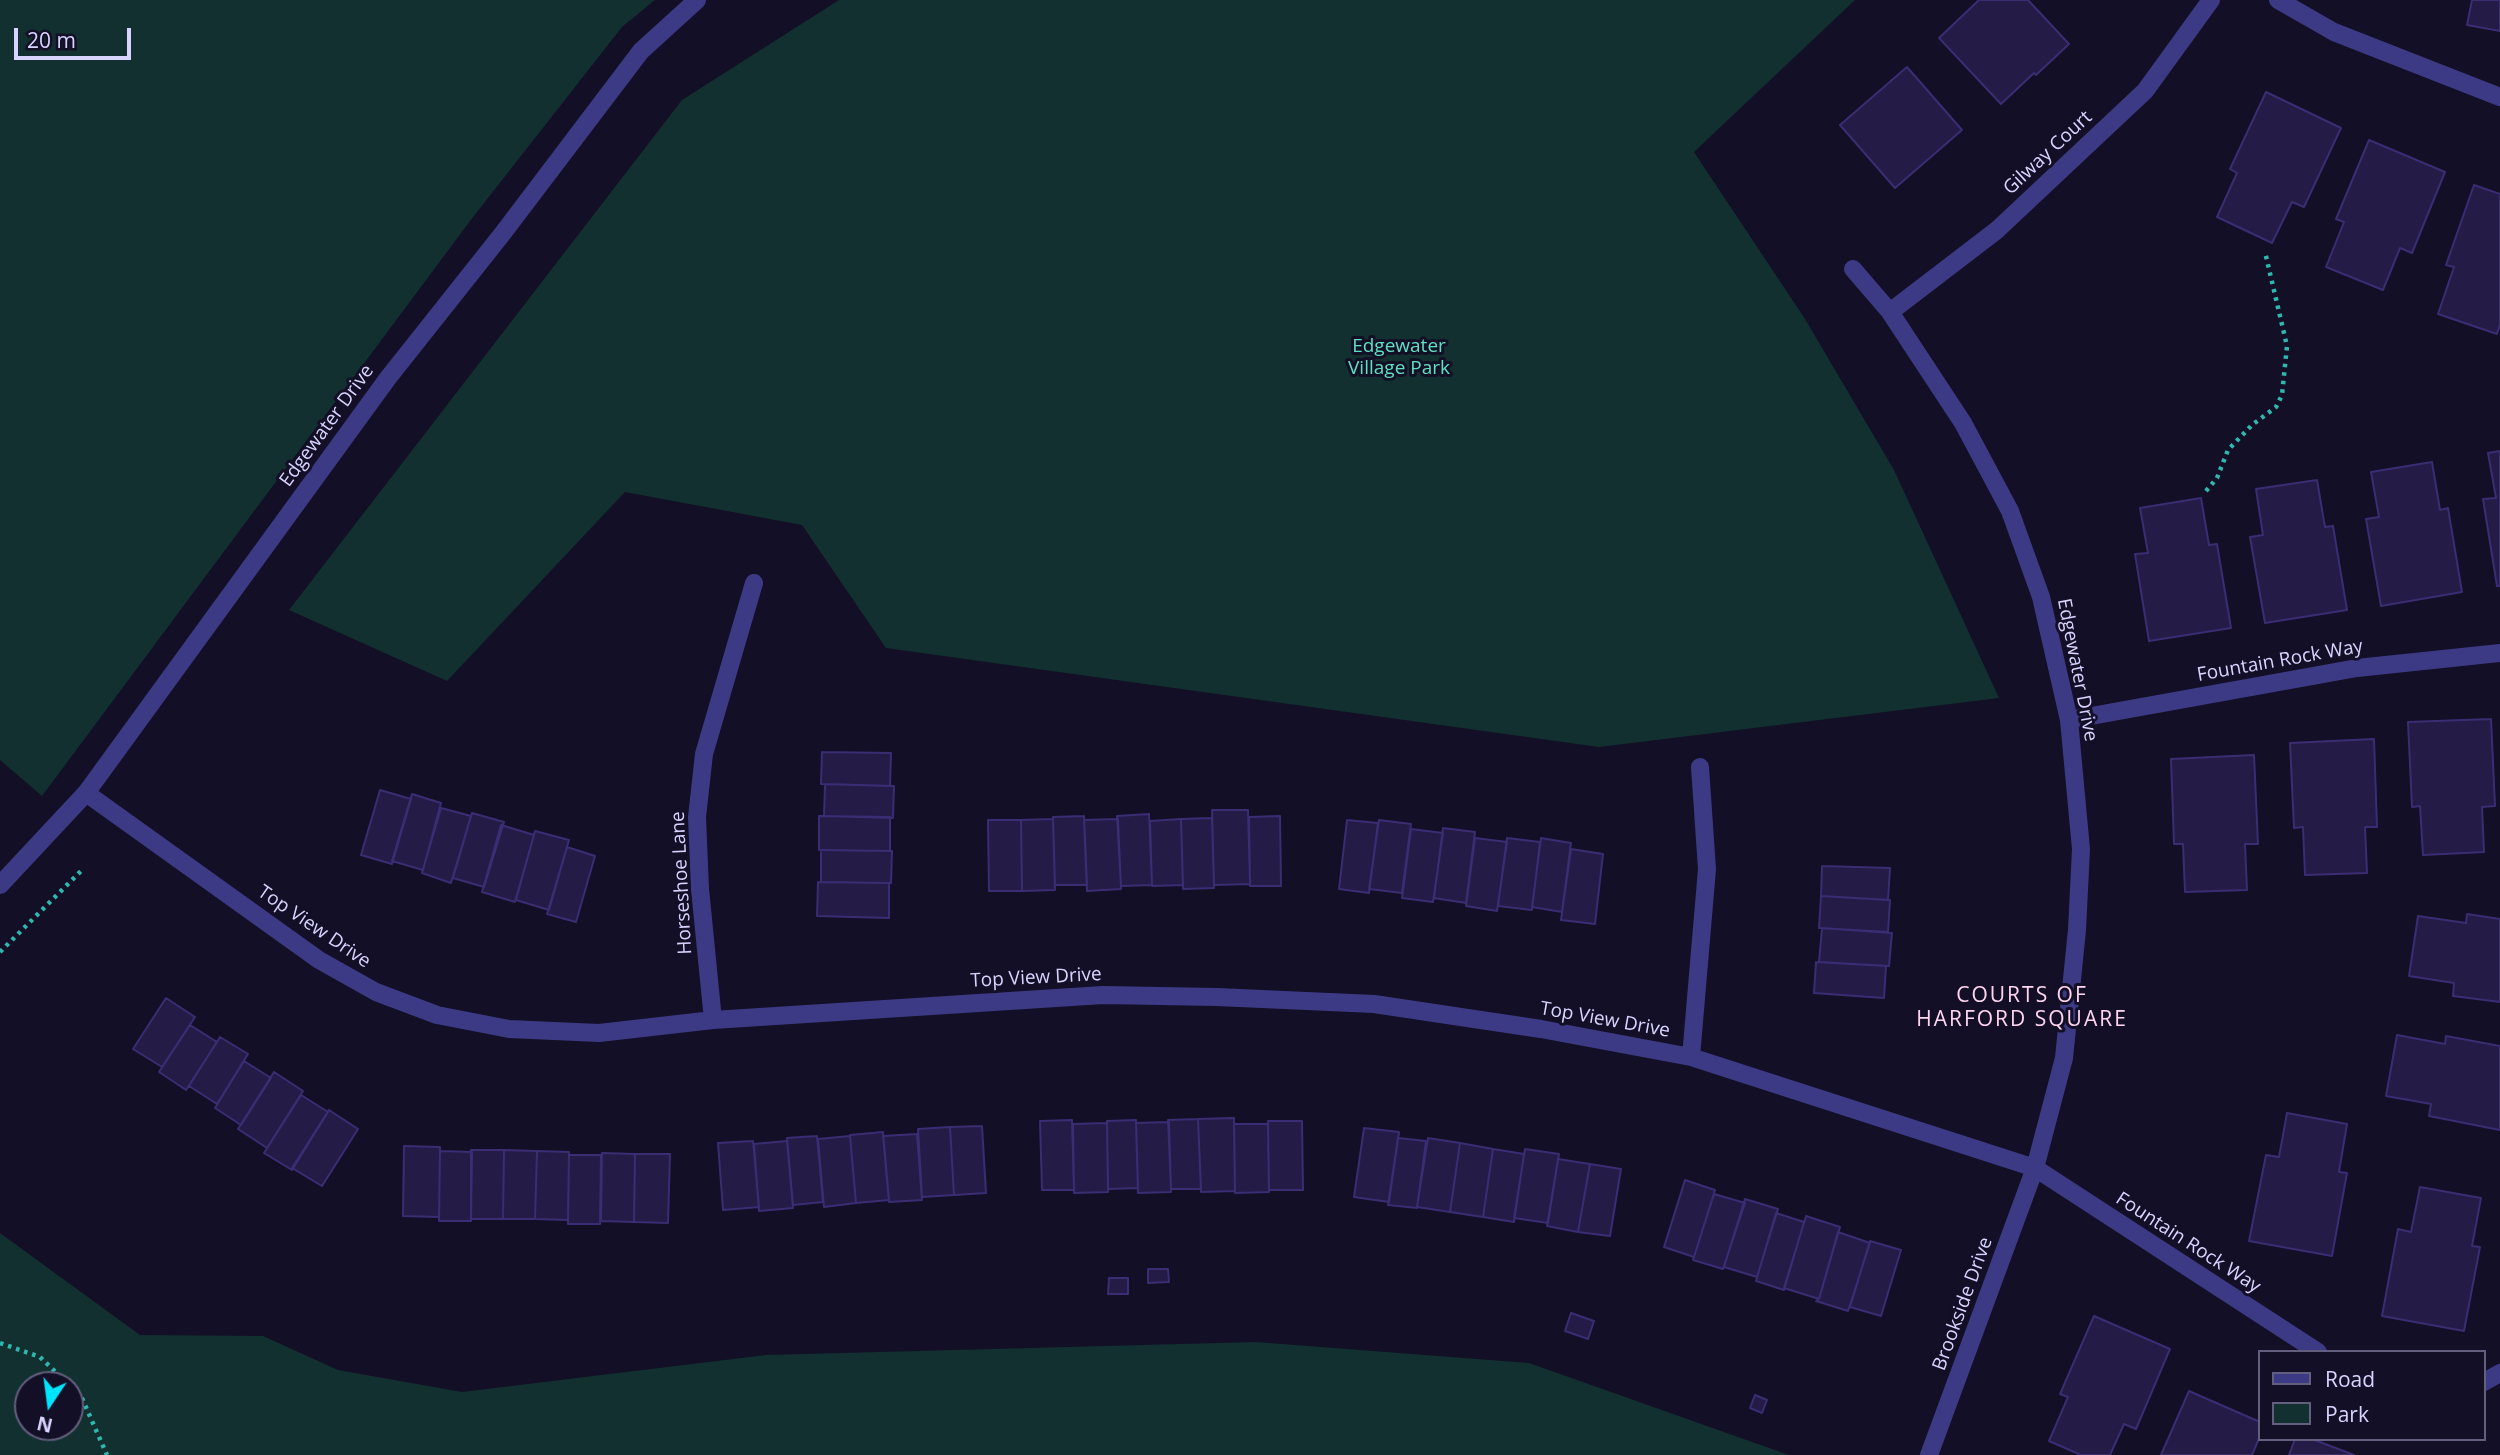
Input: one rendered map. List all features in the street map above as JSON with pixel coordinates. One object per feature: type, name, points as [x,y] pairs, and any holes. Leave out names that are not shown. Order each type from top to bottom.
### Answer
[{"type":"street","name":"Edgewater Drive","points":[[0,885],[86,793],[388,378],[503,233],[641,51],[697,0]]},
{"type":"street","name":"Gilway Court","points":[[1890,312],[1997,230],[2145,91],[2211,0]]},
{"type":"street","points":[[2278,0],[2334,32],[2500,97]]},
{"type":"street","name":"Edgewater Drive","points":[[1853,269],[1890,312],[1963,423],[2010,511],[2042,597],[2069,720],[2081,849],[2077,930],[2064,1058],[2035,1168]]},
{"type":"street","name":"Horseshoe Lane","points":[[713,1020],[700,889],[697,817],[704,754],[754,583]]},
{"type":"street","name":"Fountain Rock Way","points":[[2069,720],[2357,668],[2500,653]]},
{"type":"street","points":[[1690,1057],[1707,869],[1700,766]]},
{"type":"street","name":"Top View Drive","points":[[86,793],[319,960],[376,992],[437,1015],[509,1028],[598,1033],[713,1020],[1103,995],[1374,1004],[1541,1029],[1690,1057],[2035,1168]]},
{"type":"street","name":"Fountain Rock Way","points":[[2035,1168],[2315,1350]]},
{"type":"street","name":"Brookside Drive","points":[[1929,1455],[2035,1168]]},
{"type":"path","points":[[2206,491],[2217,478],[2228,450],[2252,425],[2276,407],[2281,395],[2287,346],[2265,252]]},
{"type":"path","points":[[0,952],[82,870]]},
{"type":"path","points":[[0,1343],[40,1357],[54,1371]]},
{"type":"path","points":[[84,1403],[107,1455]]},
{"type":"green space","points":[[0,0],[655,0],[622,27],[470,221],[42,796],[0,760]]},
{"type":"green space","name":"Edgewater Village Park","points":[[839,0],[1855,0],[1694,152],[1805,319],[1894,470],[1999,698],[1599,747],[886,648],[802,525],[625,492],[447,681],[289,610],[682,100]]},
{"type":"green space","points":[[0,1233],[140,1335],[263,1336],[338,1370],[462,1392],[766,1355],[1256,1342],[1529,1363],[1789,1455],[0,1455]]},
{"type":"building","points":[[1979,0],[2028,0],[2069,44],[2001,104],[1939,38]]},
{"type":"building","points":[[2472,0],[2500,0],[2500,31],[2467,25]]},
{"type":"building","points":[[1907,67],[1962,130],[1895,188],[1840,125]]},
{"type":"building","points":[[2266,92],[2341,128],[2304,207],[2292,202],[2272,243],[2217,217],[2237,173],[2230,169]]},
{"type":"building","points":[[2369,140],[2445,172],[2412,253],[2400,248],[2383,290],[2326,267],[2344,222],[2336,219]]},
{"type":"building","points":[[2474,185],[2500,194],[2500,324],[2497,334],[2438,314],[2454,267],[2446,265]]},
{"type":"building","points":[[2500,451],[2500,586],[2497,586],[2483,499],[2496,498],[2488,453]]},
{"type":"building","points":[[2432,462],[2440,510],[2448,508],[2462,592],[2381,606],[2366,519],[2379,517],[2371,472]]},
{"type":"building","points":[[2317,480],[2325,527],[2333,526],[2347,610],[2265,623],[2250,537],[2263,535],[2256,489]]},
{"type":"building","points":[[2201,498],[2209,545],[2217,544],[2231,628],[2149,641],[2135,554],[2148,553],[2140,508]]},
{"type":"building","points":[[2491,719],[2495,806],[2482,807],[2484,852],[2423,855],[2420,806],[2412,807],[2408,722]]},
{"type":"building","points":[[2374,739],[2377,827],[2365,827],[2367,873],[2305,875],[2303,827],[2294,828],[2290,743]]},
{"type":"building","points":[[822,752],[891,753],[890,786],[821,784]]},
{"type":"building","points":[[2254,755],[2258,844],[2245,844],[2247,890],[2185,892],[2183,844],[2174,844],[2171,759]]},
{"type":"building","points":[[825,784],[894,786],[893,818],[824,816]]},
{"type":"building","points":[[380,790],[411,799],[392,864],[361,855]]},
{"type":"building","points":[[412,794],[441,803],[423,870],[392,861]]},
{"type":"building","points":[[441,808],[471,816],[451,883],[422,873]]},
{"type":"building","points":[[1212,810],[1248,810],[1250,884],[1214,885]]},
{"type":"building","points":[[472,813],[504,822],[484,887],[453,878]]},
{"type":"building","points":[[1149,814],[1152,885],[1121,886],[1117,816]]},
{"type":"building","points":[[819,816],[890,817],[890,851],[819,850]]},
{"type":"building","points":[[1084,816],[1087,885],[1055,885],[1053,817]]},
{"type":"building","points":[[1280,816],[1281,886],[1250,886],[1249,817]]},
{"type":"building","points":[[1212,818],[1214,888],[1183,889],[1181,819]]},
{"type":"building","points":[[1053,819],[1055,890],[1022,891],[1021,820]]},
{"type":"building","points":[[1118,819],[1121,889],[1087,891],[1084,820]]},
{"type":"building","points":[[1181,819],[1183,885],[1152,886],[1150,821]]},
{"type":"building","points":[[988,820],[1021,820],[1022,891],[989,891]]},
{"type":"building","points":[[1347,820],[1378,823],[1369,893],[1339,889]]},
{"type":"building","points":[[1379,820],[1411,824],[1402,893],[1369,889]]},
{"type":"building","points":[[501,825],[534,835],[515,902],[482,892]]},
{"type":"building","points":[[1443,828],[1475,832],[1466,903],[1434,898]]},
{"type":"building","points":[[1411,829],[1443,833],[1433,902],[1402,898]]},
{"type":"building","points":[[535,831],[569,840],[549,910],[516,900]]},
{"type":"building","points":[[1475,838],[1507,842],[1497,911],[1466,906]]},
{"type":"building","points":[[1507,838],[1540,842],[1532,910],[1498,906]]},
{"type":"building","points":[[1541,838],[1571,843],[1562,912],[1532,907]]},
{"type":"building","points":[[567,847],[595,856],[576,922],[547,914]]},
{"type":"building","points":[[1571,849],[1603,854],[1595,924],[1561,920]]},
{"type":"building","points":[[821,850],[892,851],[891,883],[821,882]]},
{"type":"building","points":[[1822,866],[1890,868],[1888,900],[1821,896]]},
{"type":"building","points":[[818,882],[889,883],[889,918],[817,916]]},
{"type":"building","points":[[1821,896],[1890,900],[1888,932],[1819,928]]},
{"type":"building","points":[[2467,914],[2500,919],[2500,1002],[2453,996],[2454,983],[2409,976],[2418,916],[2466,923]]},
{"type":"building","points":[[1822,928],[1892,933],[1889,966],[1819,962]]},
{"type":"building","points":[[1816,962],[1886,966],[1884,998],[1814,993]]},
{"type":"building","points":[[166,998],[195,1017],[162,1067],[133,1049]]},
{"type":"building","points":[[190,1025],[217,1042],[186,1090],[159,1072]]},
{"type":"building","points":[[2397,1035],[2445,1044],[2446,1036],[2500,1046],[2500,1130],[2429,1116],[2431,1104],[2386,1096]]},
{"type":"building","points":[[220,1037],[248,1054],[217,1104],[189,1086]]},
{"type":"building","points":[[244,1061],[271,1078],[241,1125],[215,1108]]},
{"type":"building","points":[[274,1072],[303,1091],[267,1148],[238,1129]]},
{"type":"building","points":[[301,1095],[328,1112],[292,1170],[264,1153]]},
{"type":"building","points":[[329,1110],[358,1129],[322,1186],[292,1168]]},
{"type":"building","points":[[2287,1113],[2347,1124],[2339,1172],[2347,1173],[2332,1256],[2249,1241],[2266,1155],[2279,1157]]},
{"type":"building","points":[[1234,1118],[1235,1191],[1201,1192],[1198,1119]]},
{"type":"building","points":[[1198,1119],[1201,1189],[1171,1189],[1168,1120]]},
{"type":"building","points":[[1072,1120],[1074,1190],[1042,1190],[1040,1121]]},
{"type":"building","points":[[1136,1120],[1138,1188],[1108,1189],[1107,1121]]},
{"type":"building","points":[[1268,1121],[1302,1121],[1303,1190],[1269,1190]]},
{"type":"building","points":[[1169,1122],[1171,1192],[1138,1193],[1136,1123]]},
{"type":"building","points":[[1107,1123],[1108,1192],[1074,1193],[1073,1124]]},
{"type":"building","points":[[1234,1124],[1268,1124],[1269,1192],[1235,1193]]},
{"type":"building","points":[[982,1126],[986,1193],[954,1195],[950,1127]]},
{"type":"building","points":[[950,1127],[954,1195],[922,1197],[918,1129]]},
{"type":"building","points":[[1364,1128],[1399,1132],[1389,1202],[1354,1197]]},
{"type":"building","points":[[883,1132],[889,1200],[856,1203],[850,1135]]},
{"type":"building","points":[[917,1134],[922,1200],[889,1202],[883,1136]]},
{"type":"building","points":[[817,1136],[823,1202],[793,1205],[787,1138]]},
{"type":"building","points":[[850,1136],[856,1203],[824,1207],[818,1139]]},
{"type":"building","points":[[1398,1138],[1426,1141],[1417,1208],[1388,1205]]},
{"type":"building","points":[[1428,1138],[1460,1143],[1450,1212],[1417,1207]]},
{"type":"building","points":[[753,1141],[759,1207],[723,1210],[718,1143]]},
{"type":"building","points":[[787,1141],[793,1208],[759,1211],[754,1144]]},
{"type":"building","points":[[1460,1143],[1493,1149],[1483,1217],[1450,1212]]},
{"type":"building","points":[[404,1146],[440,1147],[439,1217],[403,1216]]},
{"type":"building","points":[[1493,1149],[1524,1154],[1514,1222],[1483,1217]]},
{"type":"building","points":[[1525,1149],[1559,1154],[1548,1223],[1514,1218]]},
{"type":"building","points":[[471,1150],[504,1150],[503,1219],[471,1219]]},
{"type":"building","points":[[504,1150],[537,1151],[535,1219],[503,1219]]},
{"type":"building","points":[[440,1151],[472,1152],[471,1221],[439,1221]]},
{"type":"building","points":[[537,1151],[569,1152],[568,1220],[535,1219]]},
{"type":"building","points":[[602,1153],[635,1154],[634,1222],[601,1221]]},
{"type":"building","points":[[635,1154],[670,1154],[668,1223],[634,1222]]},
{"type":"building","points":[[569,1155],[601,1155],[600,1224],[568,1224]]},
{"type":"building","points":[[1558,1159],[1590,1164],[1578,1232],[1547,1226]]},
{"type":"building","points":[[1590,1164],[1621,1169],[1610,1236],[1578,1232]]},
{"type":"building","points":[[1685,1180],[1715,1190],[1694,1257],[1664,1247]]},
{"type":"building","points":[[2420,1187],[2481,1198],[2472,1246],[2480,1247],[2464,1331],[2382,1316],[2398,1229],[2411,1232]]},
{"type":"building","points":[[1714,1194],[1745,1203],[1723,1269],[1693,1260]]},
{"type":"building","points":[[1745,1199],[1778,1209],[1757,1277],[1724,1267]]},
{"type":"building","points":[[1776,1213],[1804,1222],[1784,1290],[1756,1281]]},
{"type":"building","points":[[1806,1216],[1840,1227],[1819,1299],[1784,1288]]},
{"type":"building","points":[[1838,1232],[1870,1243],[1848,1311],[1816,1301],[1819,1299]]},
{"type":"building","points":[[1870,1241],[1901,1250],[1881,1316],[1850,1307]]},
{"type":"building","points":[[1148,1269],[1168,1269],[1169,1282],[1148,1283]]},
{"type":"building","points":[[1109,1278],[1128,1278],[1128,1294],[1108,1294]]},
{"type":"building","points":[[1571,1313],[1594,1321],[1588,1339],[1565,1331]]},
{"type":"building","points":[[2094,1316],[2170,1349],[2136,1429],[2124,1424],[2110,1455],[2081,1455],[2049,1441],[2068,1397],[2060,1394]]},
{"type":"building","points":[[2189,1391],[2258,1421],[2258,1441],[2252,1455],[2161,1455]]},
{"type":"building","points":[[1755,1395],[1767,1400],[1762,1413],[1750,1408]]},
{"type":"building","points":[[2294,1441],[2317,1441],[2354,1455],[2289,1455]]},
{"type":"district","name":"COURTS OF HARFORD SQUARE","points":[[2022,1008]]}]
